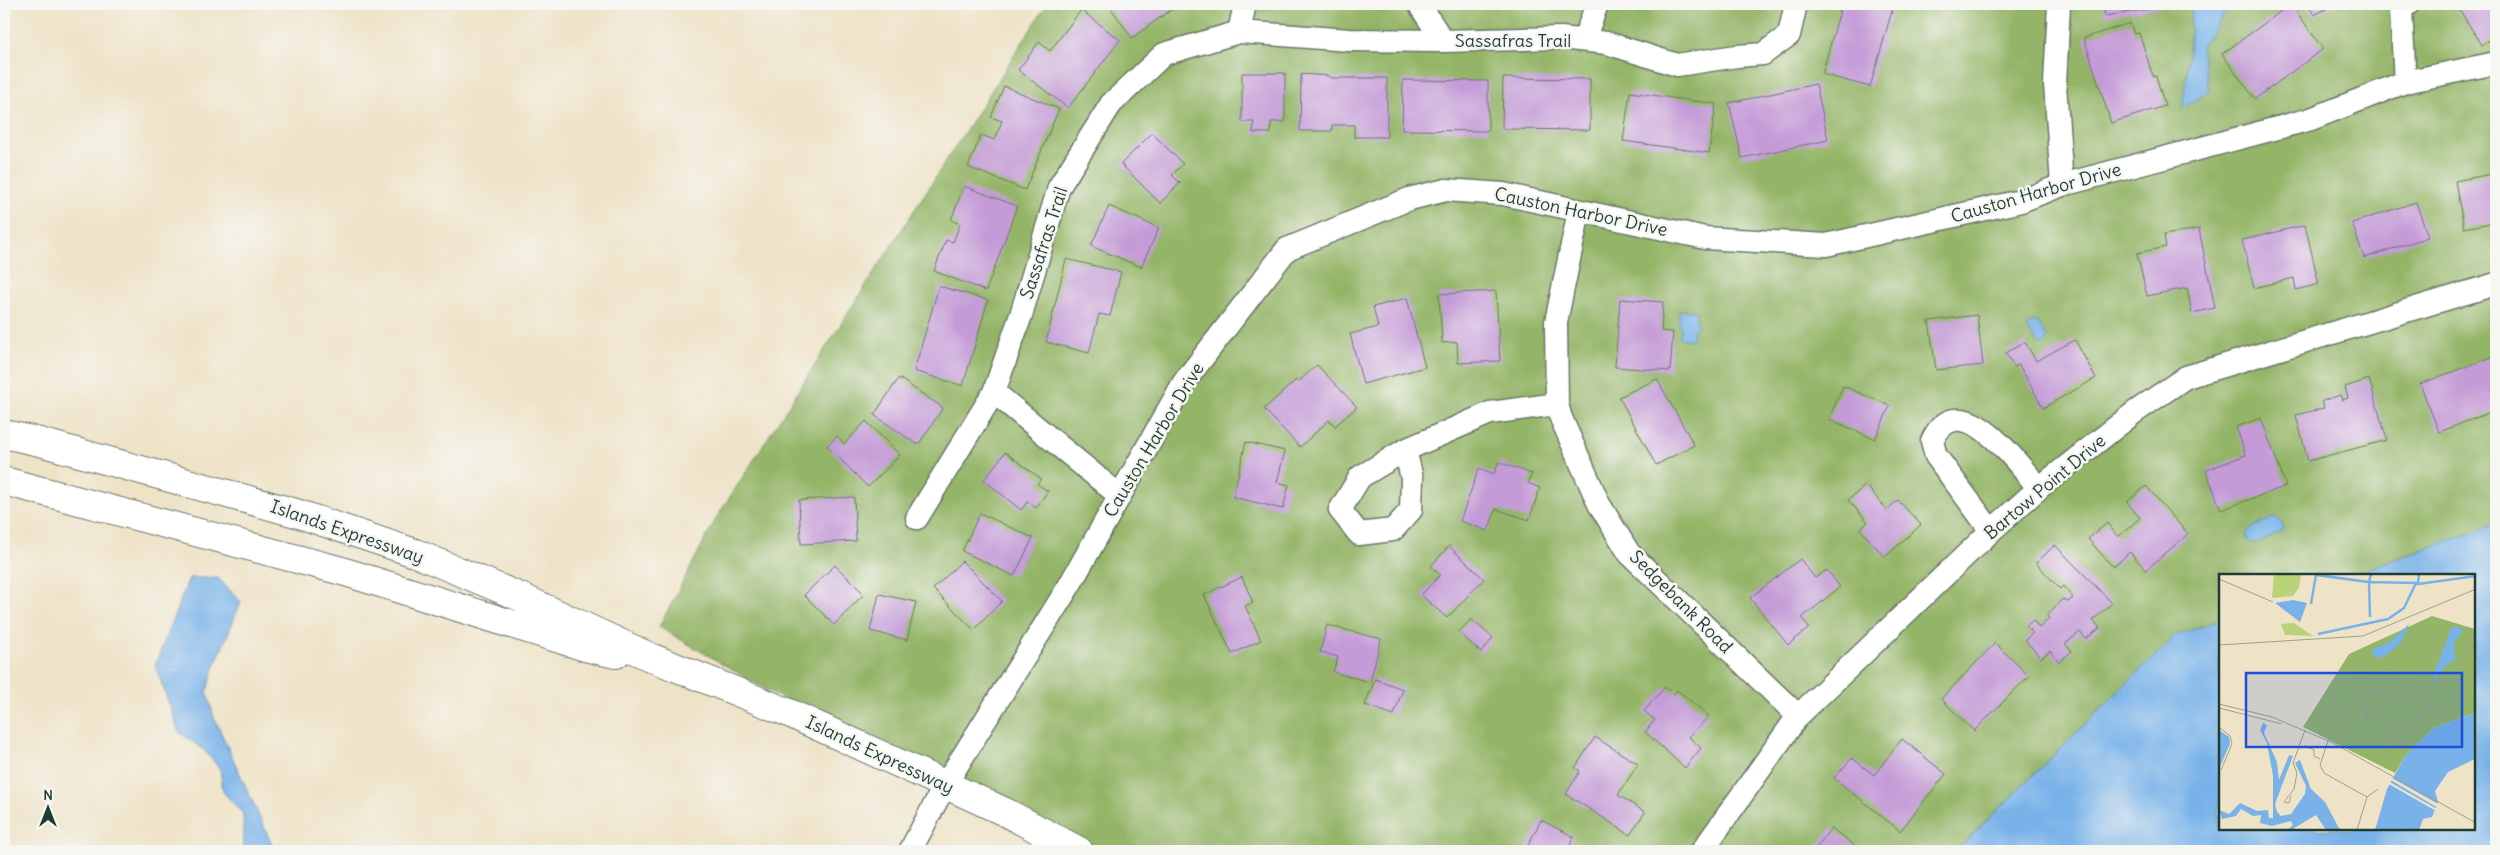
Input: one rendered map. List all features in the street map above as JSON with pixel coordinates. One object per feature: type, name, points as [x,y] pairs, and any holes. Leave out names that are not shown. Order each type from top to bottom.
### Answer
[{"type":"main road","name":"Islands Expressway","points":[[4,434],[40,442],[296,512],[415,553],[525,599],[676,668],[787,712],[1005,812],[1079,851]]},
{"type":"main road","name":"Islands Expressway","points":[[4,481],[182,527],[350,574],[585,647],[676,668]]},
{"type":"street","points":[[1239,32],[1245,4]]},
{"type":"street","name":"Sassafras Trail","points":[[1419,4],[1443,41]]},
{"type":"street","name":"Sassafras Trail","points":[[1584,40],[1597,4]]},
{"type":"street","name":"Sassafras Trail","points":[[917,518],[994,392],[1021,315],[1059,187],[1111,104],[1164,54],[1239,32],[1349,40],[1443,41],[1561,38],[1607,43],[1678,65],[1763,54],[1789,35],[1796,4]]},
{"type":"street","points":[[2059,4],[2055,84],[2062,185]]},
{"type":"street","points":[[2404,82],[2401,10],[2408,4]]},
{"type":"street","name":"Causton Harbor Drive","points":[[910,851],[944,785],[1070,586],[1184,382],[1287,249],[1409,199],[1446,190],[1503,194],[1705,238],[1826,245],[2021,201],[2062,185],[2311,119],[2404,82],[2496,62]]},
{"type":"street","name":"Sedgebank Road","points":[[1580,211],[1556,322],[1557,404],[1599,504],[1630,553],[1798,716]]},
{"type":"street","name":"Bartow Point Drive","points":[[1702,851],[1798,716],[2039,488],[2135,412],[2186,377],[2496,284]]},
{"type":"street","points":[[994,392],[1120,496]]},
{"type":"street","points":[[1405,450],[1490,413],[1557,404]]},
{"type":"street","points":[[1992,531],[1936,456],[1932,441],[1943,424],[1955,420],[1970,420],[1986,429],[2039,488]]},
{"type":"green space","points":[[1047,4],[2496,4],[2496,524],[2353,574],[2219,574],[2219,620],[2175,636],[1956,851],[1088,851],[819,720],[659,627],[717,517]]},
{"type":"water","points":[[2190,4],[2232,4],[2201,47],[2209,91],[2182,109],[2190,43]]},
{"type":"water","points":[[1679,311],[1696,311],[1696,322],[1699,327],[1694,328],[1692,340],[1679,338],[1681,329],[1679,325]]},
{"type":"water","points":[[2038,322],[2047,338],[2045,343],[2041,345],[2034,340],[2027,327],[2030,323]]},
{"type":"water","points":[[2274,517],[2279,519],[2283,527],[2281,532],[2257,544],[2249,543],[2246,535],[2250,529]]},
{"type":"water","points":[[2496,524],[2496,851],[1956,851],[2175,636],[2219,620],[2219,830],[2475,830],[2475,574],[2353,574]]},
{"type":"water","points":[[189,578],[218,578],[241,602],[214,668],[207,692],[214,717],[275,851],[244,851],[243,814],[223,792],[220,769],[203,749],[179,732],[155,665]]},
{"type":"building","points":[[1108,4],[1179,4],[1132,38]]},
{"type":"building","points":[[1842,4],[1894,4],[1870,87],[1822,74]]},
{"type":"building","points":[[2103,4],[2162,4],[2162,7],[2105,16]]},
{"type":"building","points":[[2291,4],[2323,49],[2255,99],[2222,54]]},
{"type":"building","points":[[2308,4],[2336,4],[2314,15]]},
{"type":"building","points":[[2461,4],[2496,4],[2496,36],[2482,45],[2457,6]]},
{"type":"building","points":[[1081,10],[1120,40],[1068,108],[1018,70],[1039,42],[1050,51]]},
{"type":"building","points":[[2130,23],[2134,34],[2139,33],[2153,76],[2156,76],[2165,106],[2111,123],[2084,38]]},
{"type":"building","points":[[1242,73],[1285,73],[1285,122],[1271,122],[1271,133],[1253,133],[1254,122],[1242,122]]},
{"type":"building","points":[[1301,74],[1330,76],[1330,78],[1387,78],[1387,137],[1354,137],[1354,125],[1332,125],[1332,131],[1300,131]]},
{"type":"building","points":[[1503,78],[1590,79],[1590,130],[1502,129]]},
{"type":"building","points":[[1403,80],[1488,81],[1488,131],[1402,130]]},
{"type":"building","points":[[1816,84],[1828,140],[1742,158],[1729,103]]},
{"type":"building","points":[[1004,86],[1059,109],[1025,190],[968,167],[981,135],[995,140],[1002,121],[991,117]]},
{"type":"building","points":[[1630,92],[1716,104],[1709,153],[1623,141]]},
{"type":"building","points":[[1152,133],[1183,164],[1172,175],[1180,183],[1160,203],[1121,164]]},
{"type":"building","points":[[2496,173],[2496,222],[2464,228],[2455,181]]},
{"type":"building","points":[[964,186],[1017,206],[986,291],[934,271],[946,240],[953,242],[960,224],[951,220]]},
{"type":"building","points":[[2416,202],[2428,237],[2364,258],[2352,223]]},
{"type":"building","points":[[1109,206],[1159,228],[1141,267],[1091,246]]},
{"type":"building","points":[[2305,225],[2319,284],[2296,290],[2294,278],[2254,288],[2242,240]]},
{"type":"building","points":[[2199,229],[2215,308],[2192,313],[2187,288],[2147,296],[2137,253],[2166,247],[2164,235]]},
{"type":"building","points":[[1066,259],[1121,272],[1110,316],[1099,314],[1089,353],[1046,342]]},
{"type":"building","points":[[939,286],[988,300],[963,386],[914,371]]},
{"type":"building","points":[[1496,291],[1500,361],[1458,363],[1457,342],[1442,343],[1439,294]]},
{"type":"building","points":[[1407,298],[1425,367],[1363,384],[1350,334],[1378,327],[1373,307]]},
{"type":"building","points":[[1620,299],[1663,302],[1661,331],[1673,332],[1670,371],[1615,367]]},
{"type":"building","points":[[1977,315],[1983,365],[1936,370],[1929,321]]},
{"type":"building","points":[[2075,340],[2096,378],[2043,408],[2019,365],[2014,367],[2006,353],[2025,342],[2036,361]]},
{"type":"building","points":[[2494,356],[2496,410],[2439,432],[2420,384]]},
{"type":"building","points":[[1317,365],[1357,407],[1335,426],[1329,420],[1300,447],[1264,409],[1296,380],[1298,382]]},
{"type":"building","points":[[899,378],[943,408],[918,445],[874,415]]},
{"type":"building","points":[[1657,379],[1694,445],[1656,465],[1619,397]]},
{"type":"building","points":[[2369,379],[2387,440],[2308,461],[2296,415],[2324,408],[2322,401],[2340,395],[2342,400],[2348,398],[2345,387]]},
{"type":"building","points":[[1843,386],[1890,406],[1875,439],[1829,419]]},
{"type":"building","points":[[2261,418],[2286,486],[2221,510],[2206,470],[2246,455],[2236,427]]},
{"type":"building","points":[[866,421],[900,455],[868,487],[827,446],[837,436],[844,444]]},
{"type":"building","points":[[1246,442],[1285,451],[1277,482],[1289,485],[1283,509],[1233,497]]},
{"type":"building","points":[[1005,452],[1041,479],[1037,484],[1048,491],[1036,508],[1028,501],[1021,510],[984,480]]},
{"type":"building","points":[[1499,462],[1532,474],[1528,483],[1540,488],[1529,520],[1496,509],[1488,531],[1460,521],[1479,468],[1494,474]]},
{"type":"building","points":[[1866,485],[1887,510],[1898,500],[1921,525],[1885,557],[1860,529],[1868,522],[1848,500]]},
{"type":"building","points":[[2146,486],[2188,534],[2146,570],[2130,552],[2113,567],[2088,539],[2107,523],[2118,537],[2140,518],[2127,502]]},
{"type":"building","points":[[854,497],[856,541],[801,544],[799,500]]},
{"type":"building","points":[[980,513],[1033,538],[1014,576],[962,551]]},
{"type":"building","points":[[2055,545],[2112,603],[2093,620],[2100,628],[2086,639],[2080,632],[2065,644],[2072,651],[2059,662],[2050,651],[2041,658],[2025,640],[2033,633],[2026,626],[2033,620],[2039,628],[2049,619],[2047,616],[2061,600],[2064,599],[2068,602],[2073,598],[2063,586],[2060,589],[2036,563]]},
{"type":"building","points":[[1449,546],[1484,579],[1447,618],[1421,595],[1440,575],[1431,566]]},
{"type":"building","points":[[1800,559],[1815,578],[1827,570],[1840,587],[1802,618],[1809,628],[1788,645],[1750,598]]},
{"type":"building","points":[[962,561],[1002,601],[974,630],[933,589]]},
{"type":"building","points":[[835,565],[864,594],[834,625],[804,595]]},
{"type":"building","points":[[1242,577],[1253,603],[1245,606],[1261,640],[1232,654],[1204,595]]},
{"type":"building","points":[[879,594],[916,602],[907,640],[870,631]]},
{"type":"building","points":[[1471,619],[1493,638],[1481,653],[1459,632]]},
{"type":"building","points":[[1327,625],[1381,639],[1370,682],[1333,672],[1338,657],[1320,652]]},
{"type":"building","points":[[1995,643],[2029,676],[1974,731],[1941,699]]},
{"type":"building","points":[[1375,679],[1403,689],[1394,715],[1365,705]]},
{"type":"building","points":[[1665,687],[1674,694],[1677,690],[1709,716],[1689,737],[1701,748],[1685,768],[1645,732],[1655,720],[1644,711]]},
{"type":"building","points":[[1595,737],[1638,764],[1618,795],[1645,812],[1630,835],[1566,794],[1580,771],[1575,768]]},
{"type":"building","points":[[1902,739],[1946,774],[1900,831],[1834,778],[1852,758],[1874,775]]},
{"type":"building","points":[[1541,820],[1574,837],[1567,851],[1525,851]]},
{"type":"building","points":[[1831,828],[1862,851],[1814,851]]}]
